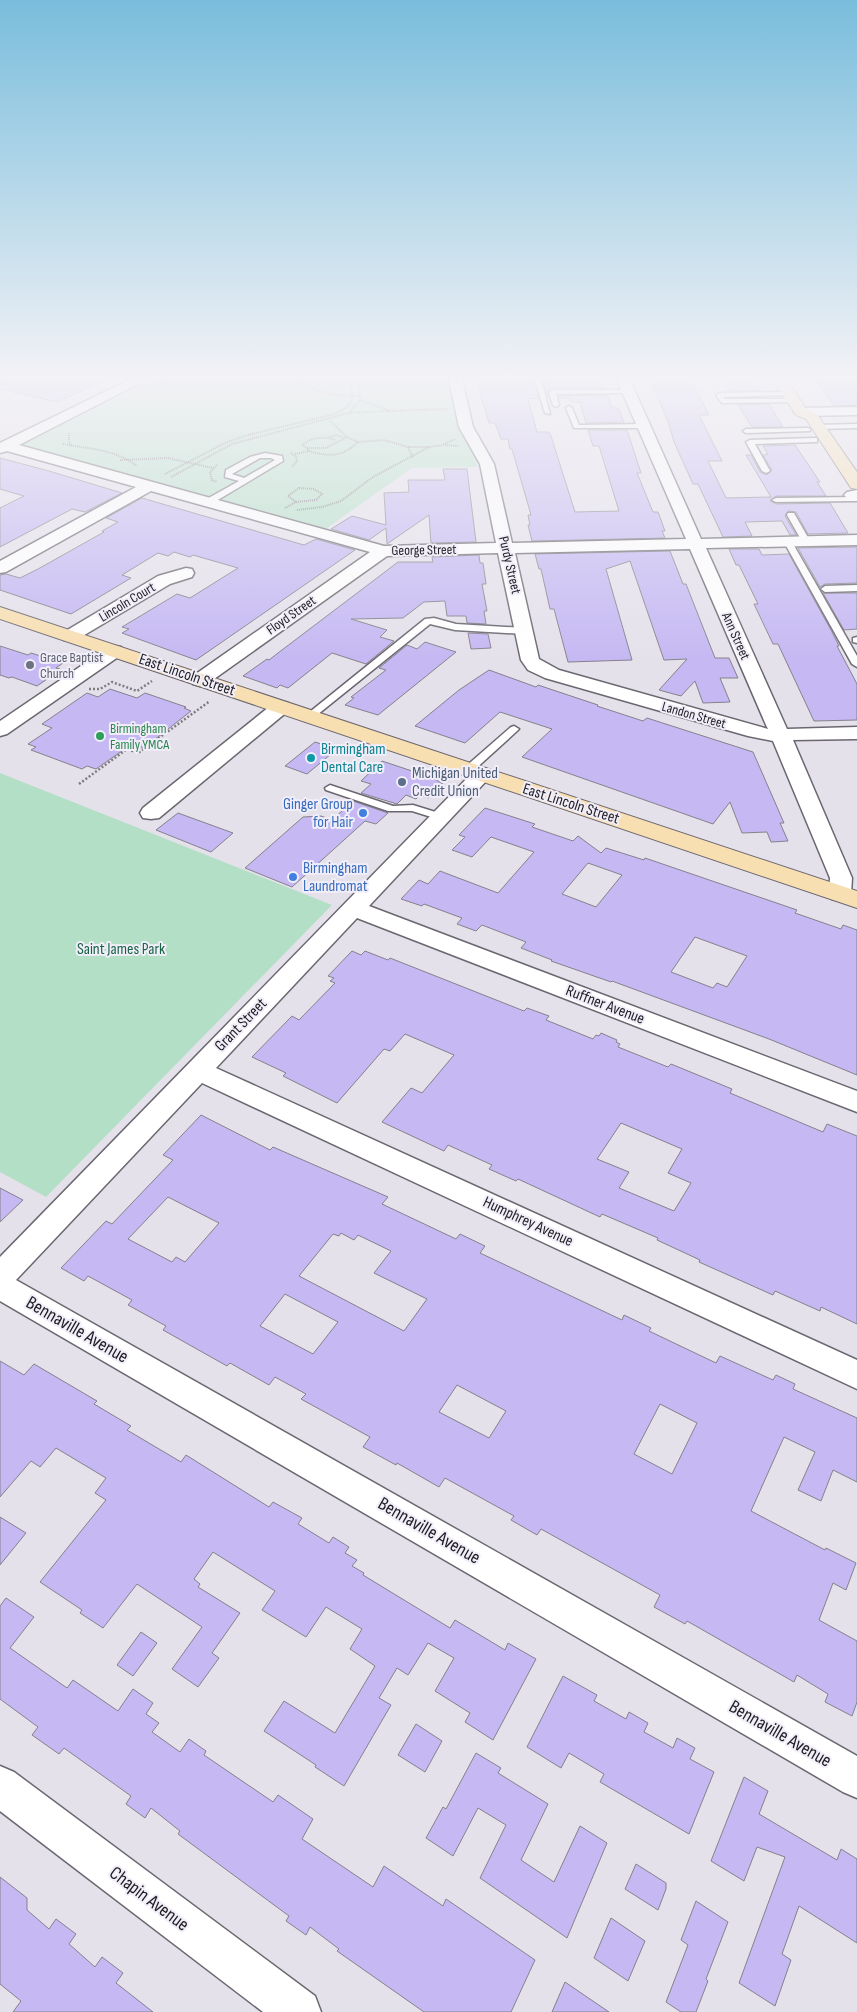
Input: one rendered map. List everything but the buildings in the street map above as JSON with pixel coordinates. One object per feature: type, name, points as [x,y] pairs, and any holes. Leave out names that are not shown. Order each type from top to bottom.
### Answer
[{"type":"street","name":"George Street","points":[[102,474],[383,551],[857,540]]},
{"type":"street","name":"Purdy Street","points":[[489,474],[530,660],[535,666]]},
{"type":"street","name":"Ann Street","points":[[665,474],[780,734],[849,897]]},
{"type":"street","points":[[842,474],[856,495]]},
{"type":"street","points":[[0,568],[149,486]]},
{"type":"street","name":"Floyd Street","points":[[200,680],[383,551]]},
{"type":"street","name":"Lincoln Court","points":[[70,636],[164,580],[186,573]]},
{"type":"street","name":"East Lincoln Street","points":[[0,613],[849,897]]},
{"type":"street","points":[[0,730],[115,651]]},
{"type":"street","name":"Landon Street","points":[[535,666],[552,674],[733,727],[769,735],[857,733]]},
{"type":"street","points":[[151,813],[282,707]]},
{"type":"street","name":"Grant Street","points":[[0,1276],[441,817],[475,772]]},
{"type":"street","name":"Ruffner Avenue","points":[[353,908],[857,1102]]},
{"type":"street","name":"Humphrey Avenue","points":[[198,1070],[857,1374]]},
{"type":"street","name":"Bennaville Avenue","points":[[0,1286],[857,1778]]},
{"type":"street","name":"Chapin Avenue","points":[[0,1786],[299,2012]]},
{"type":"lane","points":[[228,474],[230,477],[245,481]]},
{"type":"lane","points":[[208,502],[257,474]]},
{"type":"lane","points":[[776,500],[856,495]]},
{"type":"lane","points":[[791,515],[806,541]]},
{"type":"lane","points":[[788,542],[857,664]]},
{"type":"lane","points":[[825,589],[857,588]]},
{"type":"lane","points":[[309,716],[428,621],[455,627],[524,631]]},
{"type":"lane","points":[[475,772],[514,729]]},
{"type":"lane","points":[[330,788],[392,809],[413,808],[441,817]]},
{"type":"path","points":[[170,477],[176,474]]},
{"type":"path","points":[[296,502],[288,496],[294,490],[311,489],[322,494],[316,500],[296,502],[283,510],[318,508],[336,504],[378,474]]},
{"type":"path","points":[[84,689],[100,690],[112,682],[137,690],[153,680]]},
{"type":"path","points":[[79,784],[127,749],[138,753],[213,700]]},
{"type":"green space","points":[[124,474],[404,474],[324,530]]},
{"type":"green space","name":"Saint James Park","points":[[0,773],[332,905],[46,1197],[0,1172]]},
{"type":"place","name":"Grace Baptist Church","points":[[30,665]]},
{"type":"place","name":"Birmingham Family YMCA","points":[[100,736]]},
{"type":"place","name":"Birmingham Dental Care","points":[[311,758]]},
{"type":"place","name":"Michigan United Credit Union","points":[[402,782]]},
{"type":"place","name":"Ginger Group for Hair","points":[[363,813]]},
{"type":"place","name":"Birmingham Laundromat","points":[[293,877]]}]
